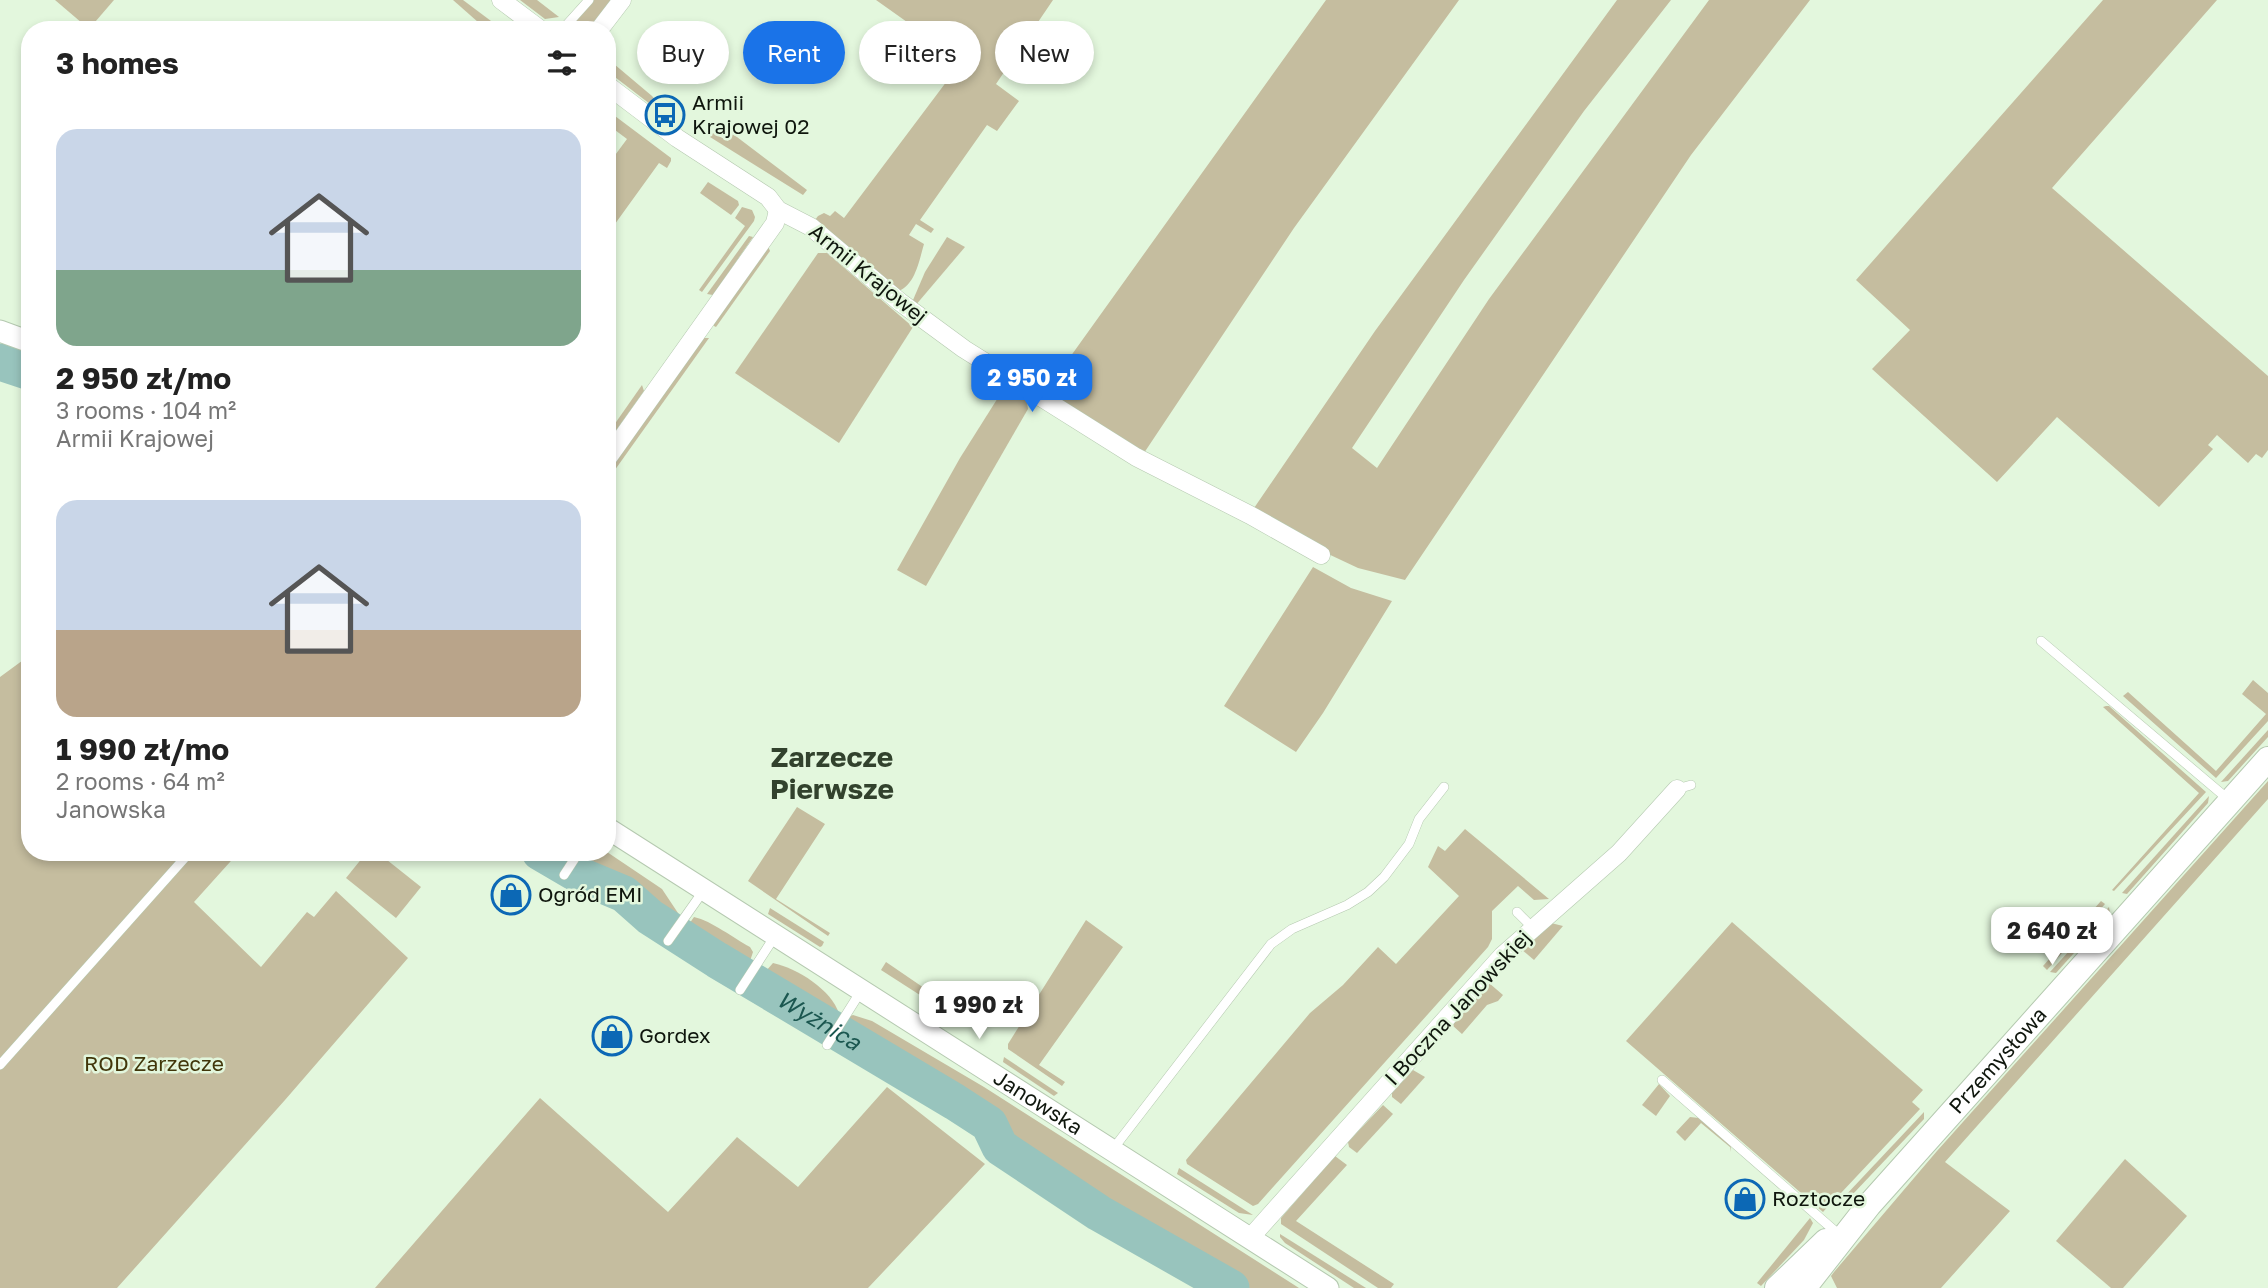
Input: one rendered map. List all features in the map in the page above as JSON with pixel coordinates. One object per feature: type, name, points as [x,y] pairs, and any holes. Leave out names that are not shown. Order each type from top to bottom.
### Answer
[{"type":"main road","name":"Przemysłowa","points":[[1804,1288],[1869,1205],[2268,759]]},
{"type":"main road","name":"Przemysłowa","points":[[1777,1288],[1869,1205]]},
{"type":"street","points":[[501,0],[529,21]]},
{"type":"street","points":[[606,21],[622,0]]},
{"type":"street","name":"Armii Krajowej","points":[[616,92],[677,138],[768,197],[778,211],[811,227],[900,302],[964,349],[1136,457],[1250,515],[1321,555]]},
{"type":"street","points":[[616,446],[775,223],[778,211]]},
{"type":"street","points":[[0,331],[21,339]]},
{"type":"street","name":"I Boczna Janowskiej","points":[[1250,1238],[1502,956],[1619,853],[1682,785]]},
{"type":"street","name":"Janowska","points":[[616,834],[1328,1288]]},
{"type":"lane","points":[[570,21],[589,0]]},
{"type":"lane","points":[[2042,641],[2230,801]]},
{"type":"lane","points":[[1112,1150],[1271,943],[1292,929],[1348,905],[1384,877],[1409,844],[1419,819],[1444,787]]},
{"type":"lane","points":[[0,1065],[182,861]]},
{"type":"lane","points":[[565,873],[574,861]]},
{"type":"lane","points":[[669,939],[704,890]]},
{"type":"lane","points":[[1517,912],[1533,928]]},
{"type":"lane","points":[[741,987],[776,936]]},
{"type":"lane","points":[[829,1042],[861,991]]},
{"type":"lane","points":[[1662,1080],[1836,1232]]},
{"type":"green space","points":[[55,0],[114,0],[96,21],[80,21]]},
{"type":"green space","points":[[453,0],[463,0],[491,21],[477,21]]},
{"type":"green space","points":[[520,0],[537,0],[559,17],[545,19]]},
{"type":"green space","points":[[592,0],[613,0],[597,21],[576,21]]},
{"type":"green space","points":[[876,0],[1053,0],[1039,21],[995,21],[995,84],[1019,101],[997,131],[987,125],[920,220],[934,229],[931,233],[916,224],[909,235],[924,244],[920,258],[908,285],[896,292],[815,220],[824,213],[830,216],[835,211],[844,218],[945,84],[981,84],[981,21],[906,21]]},
{"type":"green space","points":[[1326,0],[1459,0],[1294,228],[1144,453],[1045,392]]},
{"type":"green space","points":[[1617,0],[1671,0],[1584,111],[1464,280],[1352,448],[1377,468],[1489,299],[1709,0],[1810,0],[1691,155],[1405,580],[1358,568],[1252,511],[1375,331]]},
{"type":"green space","points":[[2103,0],[2217,0],[2052,188],[2268,376],[2268,450],[2262,458],[2256,454],[2248,463],[2217,435],[2208,445],[2213,449],[2159,507],[2057,417],[1997,482],[1872,369],[1910,330],[1856,280]]},
{"type":"green space","points":[[616,66],[652,96],[665,112],[663,114],[616,78]]},
{"type":"green space","points":[[616,117],[671,158],[671,161],[667,168],[659,163],[616,223],[616,154],[627,139],[616,131]]},
{"type":"green space","points":[[713,133],[728,141],[733,134],[807,190],[803,195],[710,137]]},
{"type":"green space","points":[[708,182],[738,201],[739,205],[731,215],[700,193]]},
{"type":"green space","points":[[742,207],[752,210],[754,221],[702,292],[699,290],[745,226],[735,218]]},
{"type":"green space","points":[[749,236],[753,237],[713,295],[707,294]]},
{"type":"green space","points":[[947,237],[965,247],[915,306],[913,300],[925,272]]},
{"type":"green space","points":[[768,246],[770,251],[716,327],[714,326],[713,322]]},
{"type":"green space","points":[[818,253],[827,253],[913,327],[839,443],[735,373]]},
{"type":"green space","points":[[703,338],[709,338],[616,468],[616,460]]},
{"type":"green space","points":[[0,346],[21,355],[21,366],[0,359]]},
{"type":"green space","points":[[642,385],[644,391],[616,430],[616,422]]},
{"type":"green space","points":[[1006,385],[1026,396],[1028,409],[926,586],[897,570],[960,458]]},
{"type":"green space","points":[[1313,567],[1351,588],[1392,601],[1296,752],[1224,706]]},
{"type":"green space","name":"ROD Zarzecze","points":[[21,662],[21,861],[231,861],[194,902],[261,967],[307,912],[314,917],[336,891],[408,958],[117,1288],[0,1288],[0,677]]},
{"type":"green space","points":[[2253,680],[2268,693],[2268,721],[2216,778],[2123,696],[2128,692],[2216,771],[2266,714],[2242,694]]},
{"type":"green space","points":[[2109,706],[2206,792],[2114,891],[2112,890],[2199,793],[2103,707]]},
{"type":"green space","points":[[2268,730],[2268,737],[2228,781],[2221,782]]},
{"type":"green space","points":[[2268,781],[2268,799],[1945,1162],[2010,1211],[1941,1288],[1837,1288],[1831,1276],[1834,1272],[1937,1151]]},
{"type":"green space","points":[[2209,796],[2208,803],[2127,894],[2122,893]]},
{"type":"green space","points":[[797,807],[825,824],[776,899],[830,933],[828,936],[748,881]]},
{"type":"green space","points":[[1465,829],[1549,899],[1534,900],[1518,886],[1492,911],[1492,939],[1488,947],[1258,1204],[1253,1206],[1187,1164],[1186,1160],[1310,1013],[1343,985],[1378,947],[1396,964],[1459,896],[1428,867],[1438,846],[1445,851]]},
{"type":"green space","points":[[616,858],[662,889],[680,916],[672,926],[619,887],[578,870],[583,861],[616,861]]},
{"type":"green space","points":[[360,861],[388,861],[421,887],[396,918],[346,878]]},
{"type":"green space","points":[[575,874],[619,894],[647,918],[668,930],[662,937],[595,890],[592,892],[571,879]]},
{"type":"green space","points":[[2101,901],[2105,904],[2047,970],[2043,966]]},
{"type":"green space","points":[[2109,907],[2110,913],[2056,973],[2050,972]]},
{"type":"green space","points":[[770,908],[824,942],[822,946],[768,914]]},
{"type":"green space","points":[[694,917],[750,947],[753,952],[742,972],[682,934]]},
{"type":"green space","points":[[1086,920],[1123,947],[1039,1065],[1065,1082],[1062,1086],[1008,1049],[1008,1044]]},
{"type":"green space","points":[[1732,922],[1923,1090],[1912,1102],[1920,1109],[1841,1193],[1837,1192],[1829,1200],[1831,1203],[1823,1212],[1626,1041]]},
{"type":"green space","points":[[1551,923],[1563,926],[1534,960],[1521,949]]},
{"type":"green space","points":[[679,939],[738,978],[732,985],[674,947]]},
{"type":"green space","points":[[886,962],[927,990],[923,997],[881,970]]},
{"type":"green space","points":[[773,963],[803,975],[829,997],[839,1014],[832,1026],[758,980]]},
{"type":"green space","points":[[1489,983],[1503,995],[1498,1001],[1487,1005],[1462,1034],[1452,1025]]},
{"type":"green space","points":[[853,1015],[872,1021],[984,1087],[1299,1288],[1238,1288],[1225,1283],[1099,1210],[1002,1146],[991,1122],[840,1030],[848,1017]]},
{"type":"green space","points":[[1004,1057],[1058,1093],[1054,1096],[1003,1062]]},
{"type":"green space","points":[[1413,1070],[1425,1077],[1401,1104],[1392,1097],[1392,1093]]},
{"type":"green space","points":[[1659,1084],[1670,1096],[1656,1116],[1642,1105]]},
{"type":"green space","points":[[887,1087],[985,1164],[868,1288],[375,1288],[540,1098],[668,1212],[737,1137],[798,1187]]},
{"type":"green space","points":[[1383,1105],[1393,1114],[1357,1153],[1349,1147],[1348,1142]]},
{"type":"green space","points":[[1924,1112],[1924,1119],[1852,1195],[1845,1196]]},
{"type":"green space","points":[[1690,1117],[1699,1118],[1731,1145],[1730,1152],[1730,1147],[1701,1123],[1685,1141],[1676,1132]]},
{"type":"green space","points":[[1335,1156],[1347,1165],[1296,1221],[1394,1284],[1391,1288],[1378,1288],[1281,1224],[1281,1218]]},
{"type":"green space","points":[[2125,1159],[2187,1216],[2123,1288],[2111,1288],[2056,1241]]},
{"type":"green space","points":[[1179,1168],[1253,1215],[1239,1213],[1177,1174]]},
{"type":"green space","points":[[1810,1218],[1813,1223],[1804,1240],[1761,1286],[1757,1283]]},
{"type":"green space","points":[[1280,1234],[1366,1288],[1354,1288],[1285,1243]]},
{"type":"waterway","name":"Wyżnica","points":[[0,362],[21,369]]},
{"type":"waterway","name":"Wyżnica","points":[[555,861],[581,876],[624,894],[650,917],[717,960],[955,1102],[989,1124],[1000,1147],[1099,1213],[1231,1288]]},
{"type":"place","name":"Armii Krajowej 02","points":[[665,115]]},
{"type":"place","name":"Ogród EMI","points":[[511,895]]},
{"type":"place","name":"Gordex","points":[[612,1036]]},
{"type":"place","name":"Roztocze","points":[[1745,1199]]},
{"type":"district","name":"Zarzecze Pierwsze","points":[[832,773]]}]
